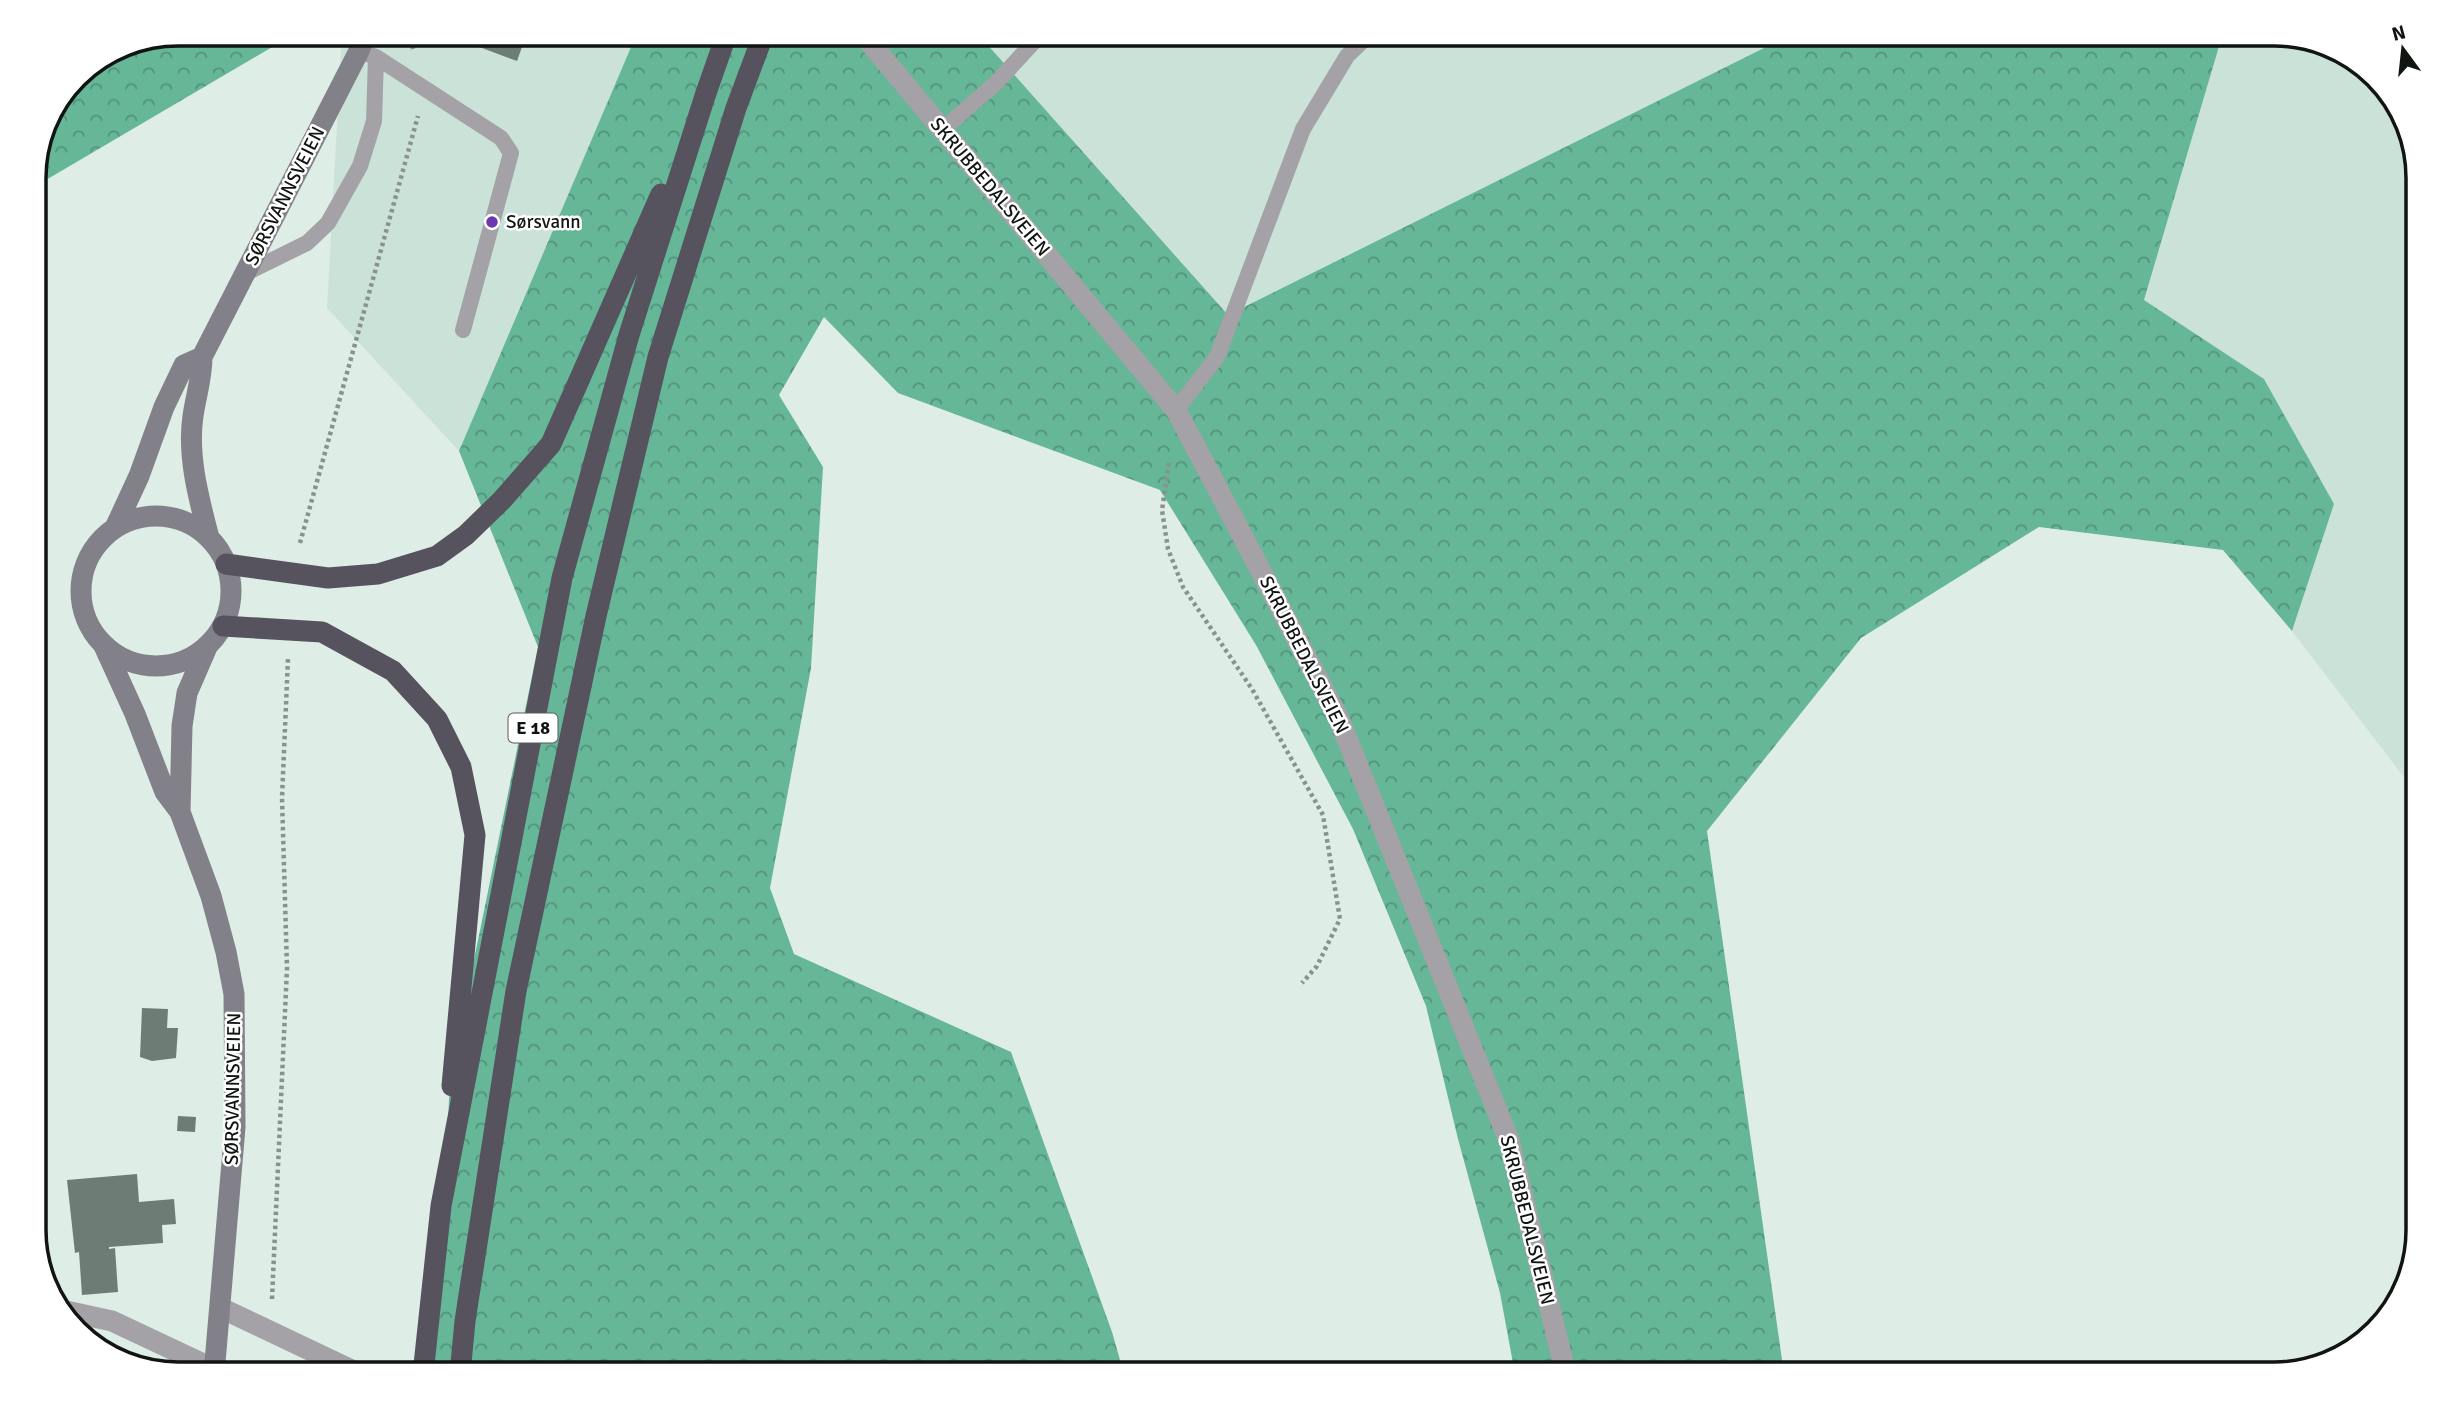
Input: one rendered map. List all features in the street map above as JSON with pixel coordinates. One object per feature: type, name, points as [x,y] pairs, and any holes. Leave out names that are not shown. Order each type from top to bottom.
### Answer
[{"type":"highway","name":"E 18","points":[[441,1206],[562,578],[629,335],[722,46]]},
{"type":"highway","name":"E 18","points":[[461,1362],[465,1321],[516,991],[593,629],[658,357],[736,108],[759,46]]},
{"type":"highway","name":"E 18","points":[[226,564],[328,578],[378,574],[437,556],[466,535],[502,500],[551,444],[705,96]]},
{"type":"highway","name":"E 18","points":[[223,626],[322,632],[393,670],[437,719],[461,767],[475,835],[424,1362]]},
{"type":"main road","name":"SØRSVANNSVEIEN","points":[[209,538],[197,489],[192,448],[193,417],[202,380],[202,357],[367,47]]},
{"type":"main road","name":"SØRSVANNSVEIEN","points":[[115,528],[139,476],[163,407],[184,365],[202,357]]},
{"type":"main road","points":[[164,516],[188,524],[209,538],[226,564],[231,585],[223,626],[208,646],[189,659],[167,665],[145,666],[123,659],[104,646],[90,629],[82,607],[81,584],[86,562],[98,543],[115,528],[138,518],[164,516]]},
{"type":"main road","name":"SØRSVANNSVEIEN","points":[[104,646],[135,714],[165,792],[180,812],[211,896],[234,994],[235,1127],[215,1362]]},
{"type":"main road","name":"SØRSVANNSVEIEN","points":[[180,812],[182,726],[187,693],[208,646]]},
{"type":"street","name":"SKRUBBEDALSVEIEN","points":[[873,46],[1176,410],[1339,719],[1509,1140],[1563,1362]]},
{"type":"street","points":[[221,1308],[335,1362]]},
{"type":"street","points":[[75,1313],[111,1321],[195,1362]]},
{"type":"lane","points":[[942,130],[996,83],[1030,46]]},
{"type":"lane","points":[[1176,410],[1217,357],[1303,129],[1347,56],[1357,46]]},
{"type":"lane","points":[[367,47],[501,138],[511,153],[463,330]]},
{"type":"lane","points":[[246,273],[307,243],[328,223],[360,166],[374,121],[367,47]]},
{"type":"path","points":[[298,550],[420,108],[420,85],[412,46]]},
{"type":"path","points":[[1176,410],[1162,510],[1168,549],[1183,587],[1252,689],[1323,814],[1327,830],[1340,919],[1317,966],[1301,983]]},
{"type":"path","points":[[270,1331],[286,968],[282,798],[288,655]]},
{"type":"shaded area","points":[[341,46],[631,46],[459,451],[327,308]]},
{"type":"shaded area","points":[[989,46],[1768,46],[1227,315]]},
{"type":"shaded area","points":[[2219,46],[2292,47],[2309,50],[2341,63],[2374,90],[2400,135],[2406,168],[2406,778],[2292,631],[2334,504],[2264,379],[2144,300]]},
{"type":"green space","points":[[168,46],[274,46],[46,180],[48,151],[63,111],[90,78],[111,63],[143,50]]},
{"type":"green space","points":[[631,46],[989,46],[1228,315],[1768,46],[2219,46],[2144,300],[2264,379],[2334,504],[2292,631],[2223,550],[2039,527],[1861,638],[1707,831],[1782,1362],[1513,1362],[1500,1293],[1458,1139],[1426,1006],[1353,829],[1256,645],[1160,490],[898,393],[824,317],[779,395],[823,467],[811,668],[770,888],[794,954],[1011,1052],[1121,1362],[417,1362],[440,1301],[450,1077],[538,647],[459,451]]},
{"type":"building","points":[[477,46],[522,46],[517,61]]},
{"type":"building","points":[[142,1008],[168,1009],[167,1028],[178,1028],[176,1058],[152,1061],[140,1057]]},
{"type":"building","points":[[178,1116],[196,1117],[195,1132],[177,1131]]},
{"type":"building","points":[[137,1174],[139,1202],[174,1199],[176,1224],[162,1225],[163,1243],[109,1247],[115,1248],[118,1292],[82,1295],[79,1252],[75,1253],[67,1180]]},
{"type":"place","name":"Sørsvann","points":[[492,222]]}]
